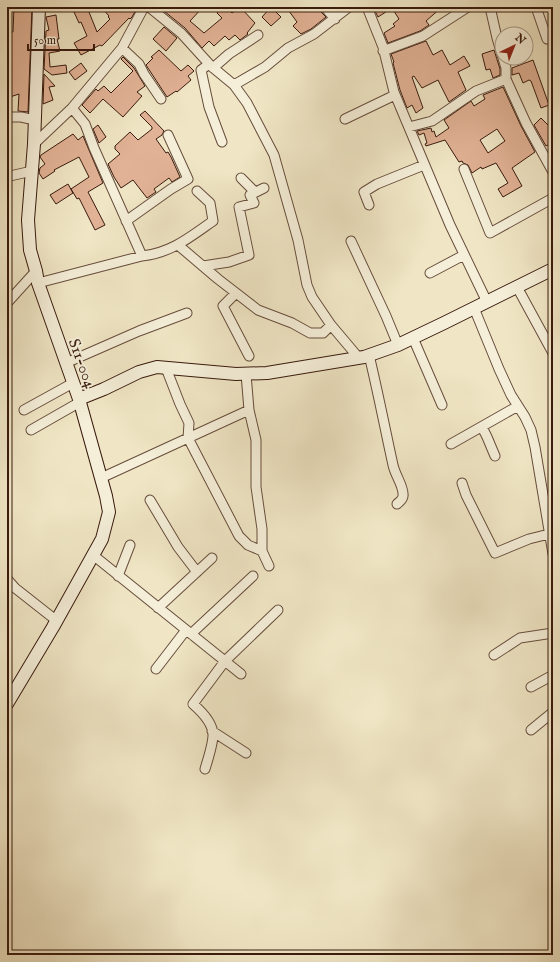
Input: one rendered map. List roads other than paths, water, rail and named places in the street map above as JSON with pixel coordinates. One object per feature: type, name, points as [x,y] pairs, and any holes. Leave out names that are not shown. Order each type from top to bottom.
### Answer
[{"type":"street","name":"S11-004","points":[[7,704],[57,621],[93,556],[102,539],[109,512],[79,401],[38,284],[30,250],[28,220],[34,144],[39,7]]},
{"type":"street","points":[[34,144],[72,108],[122,48],[144,7]]},
{"type":"street","points":[[149,7],[181,33],[211,66],[234,85],[247,103],[274,155],[298,240],[307,285],[312,297],[331,325],[363,356],[381,406],[385,433],[394,469],[404,492],[403,498],[397,504]]},
{"type":"street","points":[[325,7],[335,19]]},
{"type":"street","points":[[234,85],[265,66],[288,48],[314,34],[349,7]]},
{"type":"street","points":[[367,7],[383,51],[395,95],[424,165],[464,255],[487,302]]},
{"type":"street","points":[[383,51],[423,36],[468,7]]},
{"type":"street","points":[[490,7],[494,28]]},
{"type":"street","points":[[536,7],[547,39]]},
{"type":"street","points":[[222,142],[209,107],[201,70],[211,66],[258,35]]},
{"type":"street","points":[[122,48],[139,64],[161,99]]},
{"type":"street","points":[[505,66],[506,79],[526,123],[553,172]]},
{"type":"street","points":[[409,127],[432,121],[476,91],[506,79]]},
{"type":"street","points":[[345,119],[395,95]]},
{"type":"street","points":[[72,108],[85,124],[94,148],[142,256]]},
{"type":"street","points":[[7,118],[21,117],[35,120]]},
{"type":"street","points":[[126,221],[171,189],[188,179],[168,135]]},
{"type":"street","points":[[369,205],[364,192],[377,184],[424,165]]},
{"type":"street","points":[[464,169],[490,233],[553,198]]},
{"type":"street","points":[[7,178],[32,171]]},
{"type":"street","points":[[241,178],[255,192]]},
{"type":"street","points":[[203,266],[230,262],[249,255],[239,207],[254,203],[250,195],[264,188]]},
{"type":"street","points":[[38,284],[142,256],[154,255],[178,245],[213,221],[210,204],[197,192]]},
{"type":"street","points":[[351,241],[398,345]]},
{"type":"street","points":[[178,245],[258,310],[292,323],[310,333],[323,333],[331,325]]},
{"type":"street","points":[[430,273],[464,255]]},
{"type":"street","points":[[31,430],[79,401],[139,372],[157,367],[236,374],[267,373],[363,356],[398,345],[553,269]]},
{"type":"street","points":[[7,303],[36,271]]},
{"type":"street","points":[[517,287],[553,353]]},
{"type":"street","points":[[236,293],[224,306],[249,356]]},
{"type":"street","points":[[474,308],[511,395],[525,417],[531,430],[553,554]]},
{"type":"street","points":[[66,363],[187,312]]},
{"type":"street","points":[[413,338],[442,405]]},
{"type":"street","points":[[166,368],[189,423],[188,438],[239,536],[248,545],[262,551]]},
{"type":"street","points":[[246,374],[249,410],[256,440],[256,487],[262,529],[262,551],[269,566]]},
{"type":"street","points":[[24,410],[73,383]]},
{"type":"street","points":[[451,444],[518,406]]},
{"type":"street","points":[[101,478],[249,410]]},
{"type":"street","points":[[482,427],[495,456]]},
{"type":"street","points":[[462,483],[466,495],[495,553],[529,539],[549,534]]},
{"type":"street","points":[[150,500],[178,547],[197,572]]},
{"type":"street","points":[[118,576],[130,545]]},
{"type":"street","points":[[93,556],[241,674]]},
{"type":"street","points":[[158,608],[212,558]]},
{"type":"street","points":[[156,669],[188,632],[253,576]]},
{"type":"street","points":[[7,579],[15,588],[57,621]]},
{"type":"street","points":[[205,769],[213,735],[211,726],[193,704],[225,661],[278,610]]},
{"type":"street","points":[[494,655],[520,638],[553,633]]},
{"type":"street","points":[[531,687],[553,674]]},
{"type":"street","points":[[531,730],[553,712]]},
{"type":"street","points":[[212,731],[246,753]]}]
